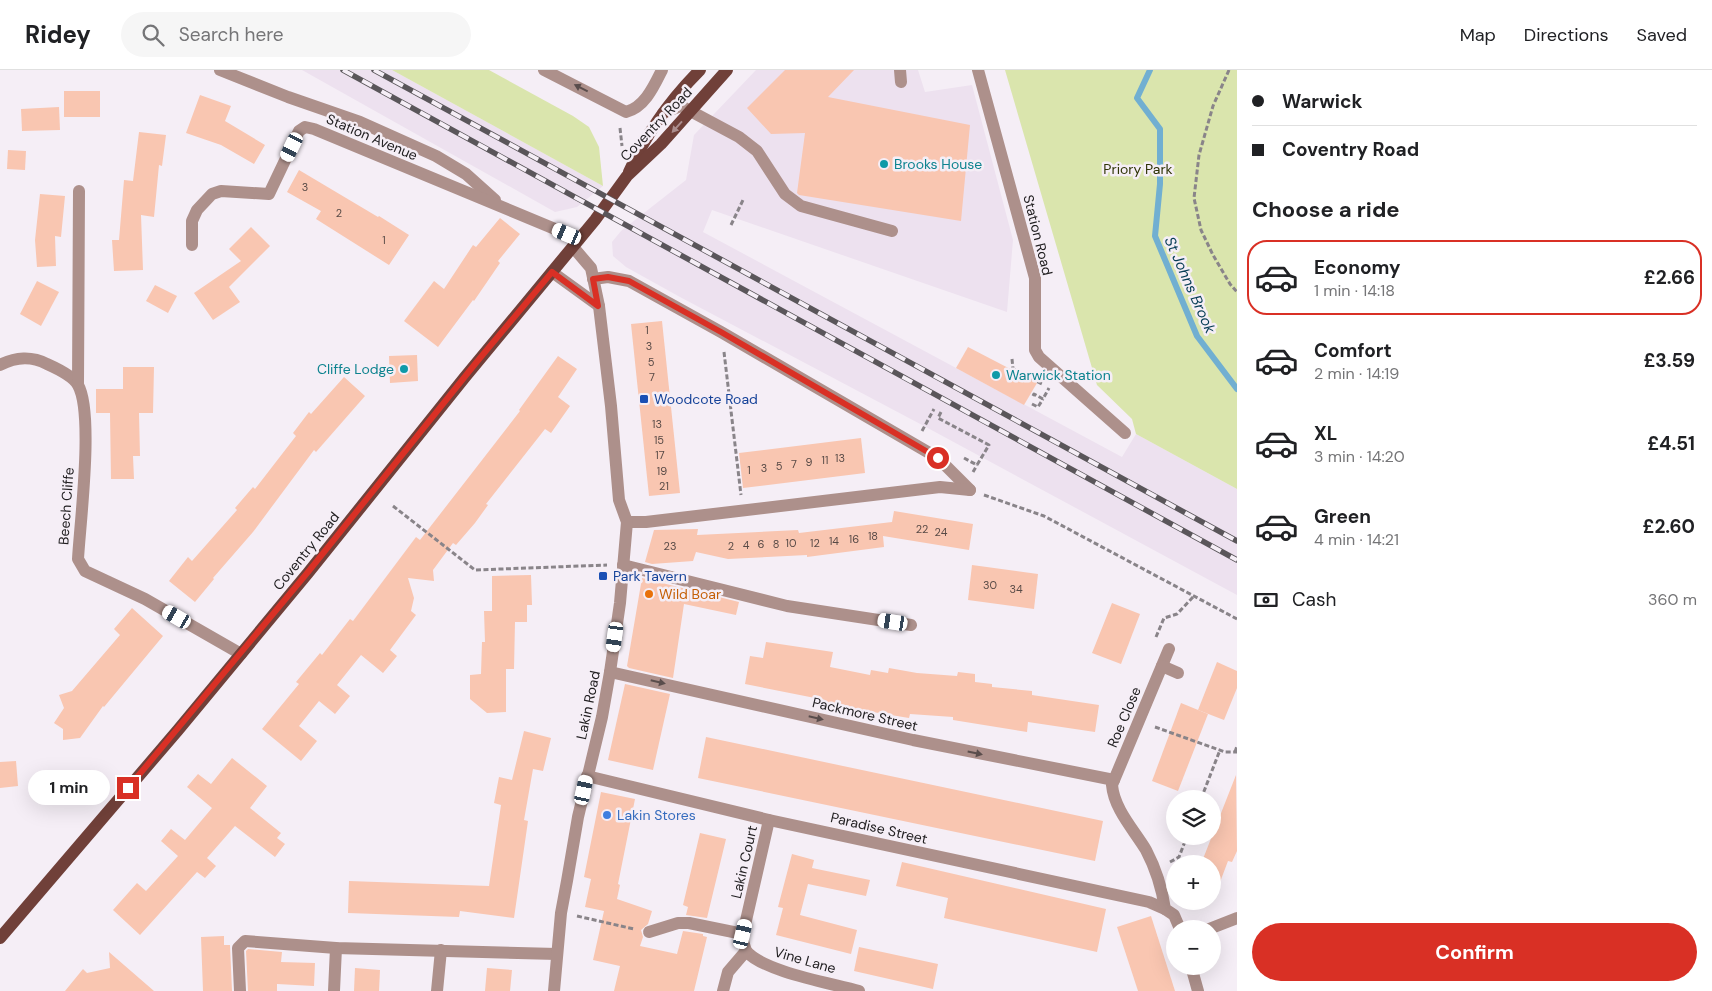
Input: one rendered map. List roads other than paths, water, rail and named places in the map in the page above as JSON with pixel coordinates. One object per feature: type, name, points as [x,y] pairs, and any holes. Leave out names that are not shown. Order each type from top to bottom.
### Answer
[{"type":"main road","name":"Coventry Road","points":[[627,176],[639,149],[663,113],[700,70]]},
{"type":"main road","name":"Coventry Road","points":[[0,938],[241,654],[576,243],[627,176],[661,144],[727,70]]},
{"type":"street","points":[[220,70],[288,97],[360,122],[436,156],[466,174],[505,208]]},
{"type":"street","points":[[544,70],[622,109],[636,109],[642,103],[662,70]]},
{"type":"street","name":"Station Road","points":[[978,70],[1035,278],[1036,350],[1039,357],[1125,433]]},
{"type":"street","points":[[663,113],[682,106],[739,137],[757,151],[785,194],[801,206],[892,231]]},
{"type":"street","name":"Station Avenue","points":[[192,245],[192,221],[204,201],[212,194],[221,191],[269,194],[299,131],[305,127],[314,128],[505,208],[576,243]]},
{"type":"street","name":"Beech Cliffe","points":[[79,191],[78,384],[86,415],[78,559],[85,570],[145,599],[241,654]]},
{"type":"street","name":"Lakin Road","points":[[554,991],[561,913],[587,776],[602,717],[610,672],[620,603],[627,522],[619,500],[611,406],[598,306],[591,268],[576,243]]},
{"type":"street","points":[[552,272],[598,306]]},
{"type":"street","points":[[593,279],[608,277],[629,281],[721,332],[938,458],[970,490],[940,488],[646,522],[627,522]]},
{"type":"street","points":[[0,365],[22,358],[40,360],[61,370],[78,384]]},
{"type":"street","points":[[623,566],[787,606],[911,625]]},
{"type":"street","name":"Roe Close","points":[[1114,780],[1169,649]]},
{"type":"street","points":[[1162,666],[1178,672]]},
{"type":"street","name":"Packmore Street","points":[[610,672],[930,744],[1114,780]]},
{"type":"street","name":"Paradise Street","points":[[587,776],[769,820],[1149,902],[1165,909]]},
{"type":"street","points":[[1114,780],[1112,785],[1115,801],[1156,871],[1165,909],[1174,915],[1176,920]]},
{"type":"street","name":"Lakin Court","points":[[746,951],[742,938],[769,820]]},
{"type":"street","points":[[1221,924],[1237,918]]},
{"type":"street","points":[[650,932],[678,923],[688,923],[743,934]]},
{"type":"street","points":[[240,991],[238,948],[246,941],[336,948],[557,954]]},
{"type":"street","points":[[334,991],[336,948]]},
{"type":"street","points":[[437,991],[441,950]]},
{"type":"street","points":[[723,991],[728,972],[746,951]]},
{"type":"street","name":"Vine Lane","points":[[746,951],[752,957],[768,966],[859,991]]},
{"type":"street","points":[[1194,975],[1198,991]]},
{"type":"waterway","name":"St Johns Brook","points":[[1150,70],[1137,98],[1160,129],[1160,184],[1155,236],[1197,336],[1237,389]]},
{"type":"railway","points":[[343,70],[1237,560]]},
{"type":"railway","points":[[374,70],[1237,541]]},
{"type":"place","name":"Brooks House","points":[[884,164]]},
{"type":"place","name":"Cliffe Lodge","points":[[404,369]]},
{"type":"place","name":"Warwick Station","points":[[996,375]]},
{"type":"place","name":"Woodcote Road","points":[[644,399]]},
{"type":"place","name":"Park Tavern","points":[[603,576]]},
{"type":"place","name":"Wild Boar","points":[[649,594]]},
{"type":"place","name":"Lakin Stores","points":[[607,815]]},
{"type":"park label","name":"Priory Park","points":[[1138,169]]}]
